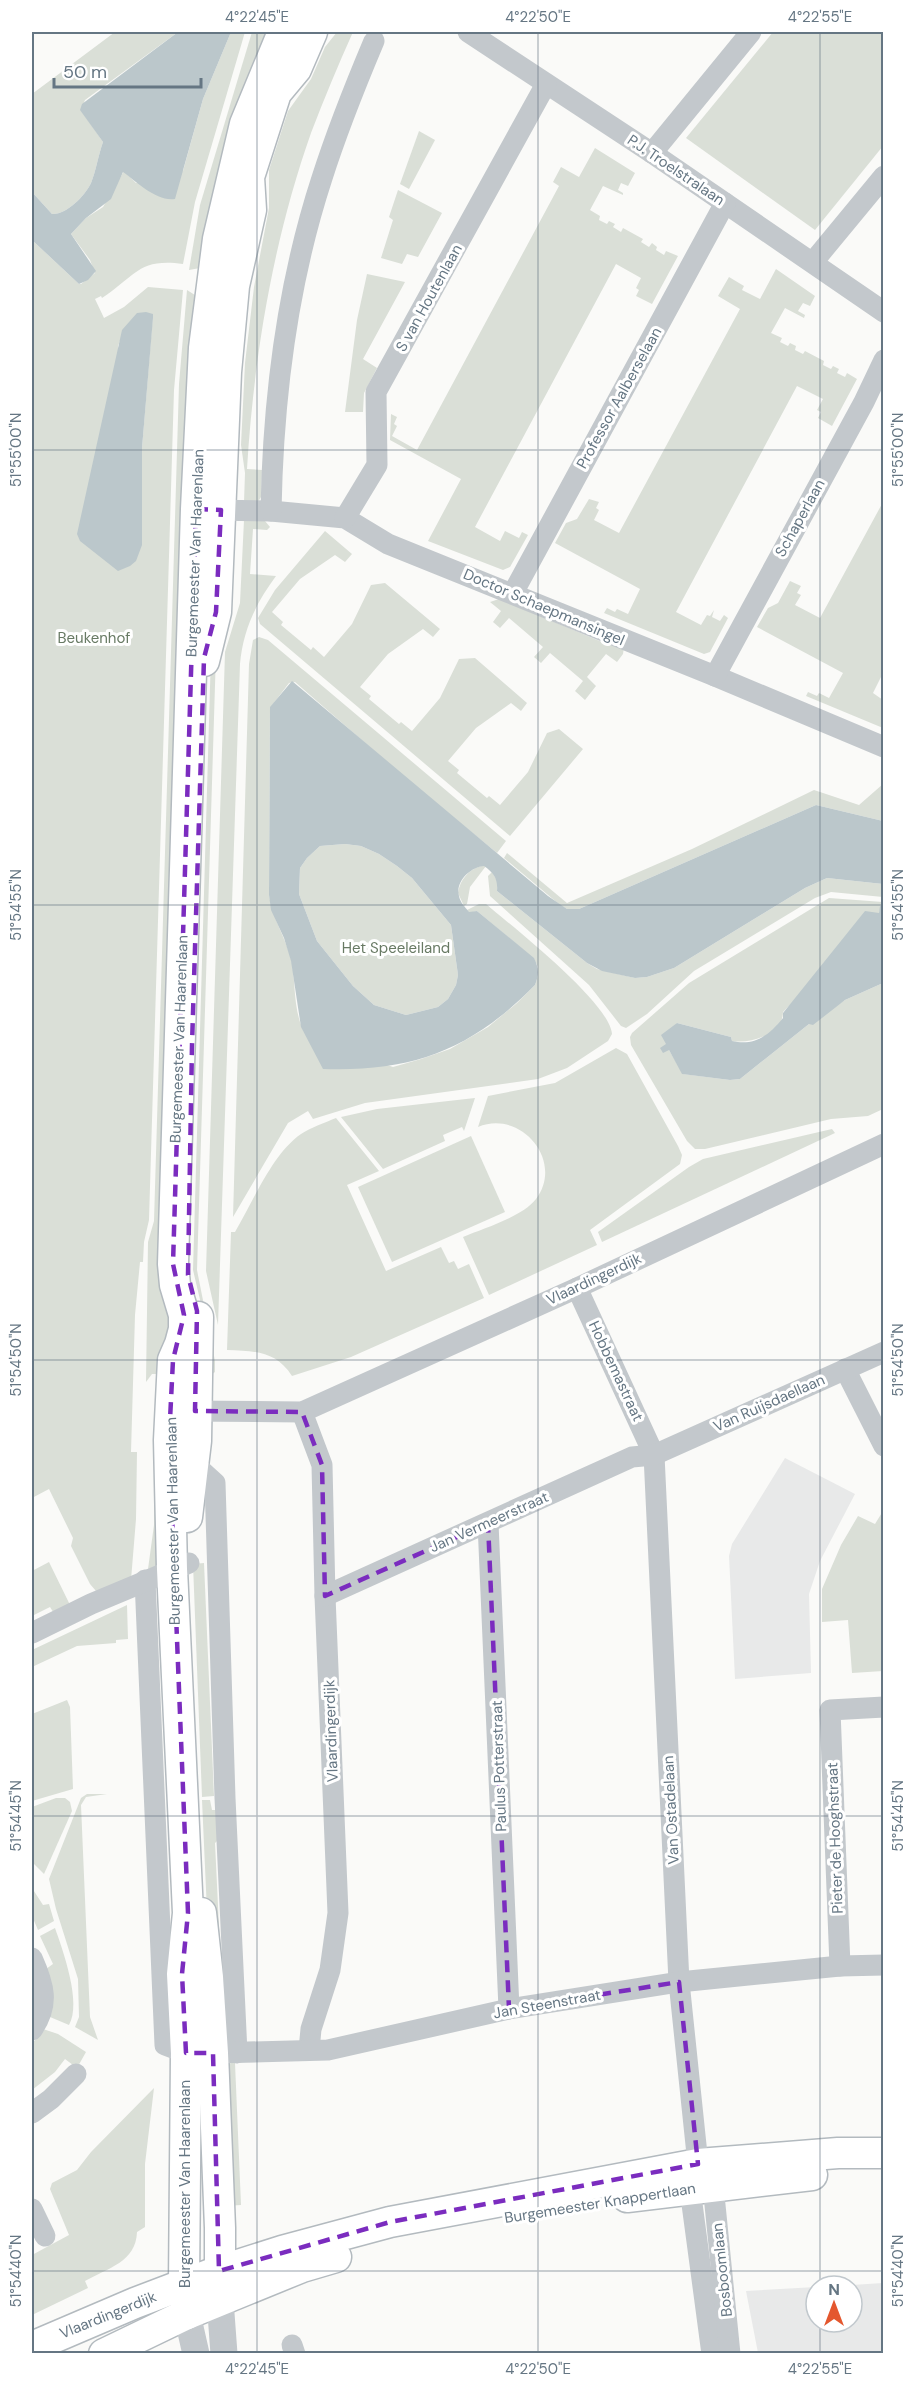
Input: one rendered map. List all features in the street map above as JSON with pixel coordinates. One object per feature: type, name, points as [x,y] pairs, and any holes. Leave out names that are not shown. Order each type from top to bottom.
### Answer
[{"type":"main road","name":"Burgemeester Van Haarenlaan","points":[[209,510],[204,348],[219,239],[245,124],[283,32]]},
{"type":"main road","name":"Burgemeester Van Haarenlaan","points":[[181,1566],[193,1463],[173,1360],[184,1329],[184,1315],[174,1285],[173,1264],[209,510],[234,286],[250,210],[249,177],[276,93],[296,69],[312,32]]},
{"type":"main road","name":"Burgemeester Van Haarenlaan","points":[[183,1411],[181,1566],[188,1913],[182,1974],[212,2053],[220,2217],[219,2300]]},
{"type":"main road","name":"Burgemeester Van Haarenlaan","points":[[186,2300],[212,2053]]},
{"type":"main road","name":"Burgemeester Knappertlaan","points":[[219,2300],[302,2267],[439,2231],[838,2153],[884,2152]]},
{"type":"main road","name":"Burgemeester Knappertlaan","points":[[219,2271],[282,2251],[390,2222],[700,2180],[884,2171]]},
{"type":"main road","name":"Vlaardingerdijk","points":[[104,2354],[186,2300],[219,2271]]},
{"type":"main road","name":"Vlaardingerdijk","points":[[32,2347],[146,2299],[219,2300]]},
{"type":"street","name":"P.J. Troelstralaan","points":[[468,32],[652,153],[884,312]]},
{"type":"street","points":[[652,153],[750,32]]},
{"type":"street","points":[[271,512],[281,362],[301,261],[321,179],[346,107],[374,41]]},
{"type":"street","name":"S van Houtenlaan","points":[[345,518],[377,465],[376,392],[546,84]]},
{"type":"street","points":[[813,262],[884,176]]},
{"type":"street","name":"Professor Aalberselaan","points":[[513,593],[725,203]]},
{"type":"street","name":"Schaperlaan","points":[[716,676],[864,402],[884,360]]},
{"type":"street","name":"Doctor Schaepmansingel","points":[[209,510],[345,518],[388,544],[716,676],[884,747]]},
{"type":"street","name":"Vlaardingerdijk","points":[[183,1411],[302,1412],[881,1151]]},
{"type":"street","name":"Hobbemastraat","points":[[577,1288],[654,1455]]},
{"type":"street","name":"Van Ruijsdaellaan","points":[[654,1455],[884,1352]]},
{"type":"street","points":[[845,1370],[884,1446]]},
{"type":"street","name":"Vlaardingerdijk","points":[[302,1412],[322,1465],[338,1912],[330,1970],[311,2029],[309,2050]]},
{"type":"street","name":"Jan Vermeerstraat","points":[[325,1596],[632,1457],[654,1455]]},
{"type":"street","name":"Van Ostadelaan","points":[[654,1455],[679,1982],[700,2180]]},
{"type":"street","name":"Burgemeester Van Haarenlaan","points":[[145,1580],[165,2045],[212,2053],[225,1798],[215,1483],[193,1463]]},
{"type":"street","name":"Paulus Potterstraat","points":[[488,1523],[509,2009]]},
{"type":"street","points":[[32,1633],[145,1580],[181,1566]]},
{"type":"street","name":"Pieter de Hooghstraat","points":[[840,1966],[830,1710],[884,1707]]},
{"type":"street","points":[[32,1958],[42,1985],[44,2001],[40,2018],[32,2030]]},
{"type":"street","name":"Jan Steenstraat","points":[[212,2053],[328,2050],[509,2009],[679,1982],[840,1966],[884,1965]]},
{"type":"street","points":[[32,2113],[51,2099],[76,2074]]},
{"type":"street","name":"Bosboomlaan","points":[[700,2180],[712,2354]]},
{"type":"street","name":"Bosboomlaan","points":[[700,2180],[730,2354]]},
{"type":"street","points":[[32,2210],[45,2236]]},
{"type":"street","points":[[186,2300],[195,2354]]},
{"type":"street","points":[[219,2300],[224,2354]]},
{"type":"highlighted area","points":[[196,509],[221,510],[216,612],[204,658],[192,1045],[188,1275],[197,1311],[195,1411],[302,1412],[322,1465],[325,1596],[488,1523],[509,2009],[679,1982],[698,2164],[390,2222],[219,2271],[213,2053],[186,2053],[182,1974],[188,1913],[169,1440],[173,1360],[184,1315],[173,1264]]},
{"type":"shaded area","points":[[178,32],[231,32],[203,99],[175,199],[154,194],[123,172],[111,199],[86,218],[71,234],[96,271],[88,280],[79,284],[32,240],[32,192],[52,214],[69,208],[80,199],[91,183],[103,142],[80,110],[82,104]]},
{"type":"shaded area","points":[[137,313],[153,314],[153,318],[142,448],[142,545],[136,561],[118,571],[80,541],[77,534],[122,330]]},
{"type":"shaded area","points":[[292,681],[548,896],[567,909],[579,909],[816,805],[883,821],[883,884],[827,878],[805,888],[674,968],[647,977],[635,978],[602,971],[587,963],[497,891],[497,883],[493,874],[484,866],[479,867],[469,872],[459,885],[460,900],[469,912],[477,911],[534,958],[538,972],[535,985],[488,1026],[464,1041],[439,1052],[413,1061],[385,1066],[323,1069],[301,1027],[291,961],[284,938],[271,910],[269,895],[270,707]],"holes":[[[345,844],[361,846],[379,854],[412,878],[451,925],[458,975],[456,985],[448,999],[438,1007],[406,1015],[374,1005],[353,986],[317,941],[299,894],[300,868],[320,846]]]},
{"type":"shaded area","points":[[880,906],[884,906],[883,983],[845,1000],[813,1025],[809,1024],[740,1079],[730,1080],[682,1074],[669,1050],[663,1053],[660,1048],[666,1044],[661,1035],[677,1023],[731,1037],[732,1041],[748,1042],[767,1034],[783,1018],[783,1013],[865,911],[879,913]]},
{"type":"shaded area","points":[[785,1458],[855,1494],[820,1561],[809,1594],[811,1673],[735,1679],[729,1556],[732,1544]]},
{"type":"shaded area","points":[[883,2283],[883,2353],[758,2353],[746,2291],[804,2288],[804,2334],[864,2334],[864,2284]]},
{"type":"green space","points":[[115,32],[178,32],[85,100],[81,110],[103,142],[94,174],[80,199],[69,208],[52,214],[32,192],[32,94]]},
{"type":"green space","name":"Beukenhof","points":[[231,32],[245,32],[195,202],[183,264],[168,263],[147,266],[138,270],[102,298],[101,296],[95,299],[104,318],[124,307],[148,287],[183,290],[174,390],[149,1220],[144,1242],[143,1262],[140,1262],[135,1315],[131,1452],[137,1452],[136,1519],[131,1580],[96,1591],[90,1584],[71,1546],[73,1538],[49,1489],[32,1498],[32,240],[79,284],[95,273],[90,260],[71,234],[86,218],[103,207],[124,171],[136,183],[183,171],[203,99]],"holes":[[[153,314],[142,448],[142,545],[118,346],[121,338]]]},
{"type":"green space","points":[[252,32],[277,32],[200,268],[189,270],[200,205]]},
{"type":"green space","points":[[337,32],[353,32],[311,133],[286,215],[267,299],[250,426],[247,469],[262,470],[261,497],[258,502],[244,502],[245,473],[241,445],[245,363],[254,287],[269,208],[269,170],[288,111],[311,79],[325,47]]},
{"type":"green space","points":[[773,32],[883,32],[883,146],[815,230],[686,138]]},
{"type":"green space","points":[[419,131],[435,140],[409,189],[400,184]]},
{"type":"green space","points":[[595,148],[635,173],[628,186],[621,183],[618,190],[623,195],[603,186],[590,210],[600,216],[599,220],[607,224],[609,221],[615,224],[613,227],[621,232],[623,228],[643,239],[641,242],[649,247],[652,243],[657,247],[656,250],[664,255],[666,251],[678,256],[652,304],[636,296],[639,290],[636,288],[641,278],[616,264],[475,527],[500,541],[505,531],[519,538],[522,532],[528,535],[510,567],[503,570],[428,541],[461,479],[390,440],[391,414],[397,417],[394,424],[397,426],[392,436],[417,450],[559,186],[553,182],[561,167],[579,177]]},
{"type":"green space","points":[[398,190],[442,213],[418,257],[407,254],[402,264],[381,258],[393,220],[389,217]]},
{"type":"green space","points":[[776,269],[815,296],[810,306],[803,303],[798,311],[805,315],[804,318],[785,308],[771,333],[782,338],[780,342],[788,346],[790,343],[796,346],[795,350],[803,354],[805,351],[824,361],[823,365],[831,369],[833,366],[839,369],[837,373],[845,377],[847,373],[857,379],[832,426],[818,418],[821,412],[817,410],[823,399],[797,386],[676,612],[701,625],[707,615],[710,616],[714,610],[712,617],[720,621],[724,615],[728,618],[710,652],[704,654],[604,613],[607,608],[628,614],[640,589],[555,543],[566,523],[577,519],[589,499],[599,502],[596,508],[599,510],[594,520],[619,533],[740,309],[718,296],[729,277],[744,286],[742,290],[760,299]]},
{"type":"green space","points":[[367,274],[405,282],[363,359],[377,368],[364,393],[363,412],[345,412],[357,320]]},
{"type":"green space","points":[[187,290],[198,297],[176,1308],[165,1374],[152,1374],[146,1382],[148,1242],[154,1221],[179,384]]},
{"type":"green space","points":[[883,502],[883,673],[873,693],[883,700],[883,728],[806,696],[808,692],[817,696],[819,693],[829,698],[843,673],[757,627],[768,608],[778,603],[790,581],[801,586],[797,593],[801,595],[795,605],[820,618]]},
{"type":"green space","points":[[244,520],[265,521],[270,527],[267,530],[253,529],[250,574],[276,576],[262,596],[247,628],[240,664],[218,1325],[206,1271],[225,652],[240,603]]},
{"type":"green space","points":[[234,525],[231,602],[216,653],[197,1270],[215,1361],[215,1372],[211,1375],[201,1304],[193,1270],[211,653]]},
{"type":"green space","points":[[325,531],[352,554],[345,562],[335,555],[300,579],[272,612],[283,622],[281,625],[311,650],[313,647],[324,657],[352,624],[371,585],[385,583],[440,629],[433,637],[423,629],[388,654],[360,687],[371,696],[369,699],[399,724],[401,722],[412,731],[440,698],[459,659],[475,658],[527,703],[521,711],[511,703],[476,728],[448,761],[459,770],[457,773],[487,798],[489,796],[500,805],[528,772],[547,733],[559,729],[583,749],[510,836],[260,624],[258,618],[275,590]]},
{"type":"green space","points":[[499,599],[602,642],[624,647],[623,654],[617,662],[606,654],[587,677],[596,686],[585,700],[575,691],[583,681],[550,653],[541,663],[534,657],[543,647],[509,618],[500,628],[493,622],[501,611],[490,602]]},
{"type":"green space","points":[[259,637],[268,640],[506,841],[497,853],[410,782],[295,682],[289,683],[270,708],[269,895],[273,912],[290,954],[297,1011],[307,1037],[393,1067],[450,1049],[488,1027],[535,985],[538,967],[534,959],[477,911],[469,913],[467,910],[479,904],[486,904],[578,985],[607,1020],[612,1034],[608,1041],[567,1068],[538,1079],[365,1103],[313,1119],[308,1111],[288,1123],[233,1217],[249,664],[253,640]]},
{"type":"green space","points":[[883,784],[883,821],[816,805],[579,909],[567,909],[560,905],[504,858],[507,853],[567,903],[692,849],[814,790],[859,805]]},
{"type":"green space","name":"Het Speeleiland","points":[[345,844],[361,846],[397,866],[412,878],[451,925],[458,975],[456,985],[448,999],[438,1007],[406,1015],[374,1005],[353,986],[317,941],[299,894],[300,868],[320,846]]},
{"type":"green space","points":[[481,866],[486,866],[470,887],[467,904],[464,906],[458,893],[461,884],[465,876]]},
{"type":"green space","points":[[492,872],[498,882],[497,891],[587,963],[597,969],[635,978],[647,977],[674,968],[805,888],[827,878],[883,884],[883,897],[831,892],[815,898],[694,971],[647,1014],[626,1028],[621,1026],[589,985],[490,896],[488,876]]},
{"type":"green space","points":[[829,898],[883,902],[883,906],[879,913],[783,1012],[778,1027],[764,1036],[739,1042],[732,1041],[731,1037],[677,1023],[666,1045],[683,1074],[730,1080],[740,1079],[809,1024],[845,1000],[883,983],[883,1109],[868,1116],[831,1119],[705,1149],[695,1149],[687,1141],[631,1045],[632,1033],[689,983]]},
{"type":"green space","points":[[616,1048],[627,1054],[678,1146],[682,1155],[680,1164],[590,1230],[597,1245],[489,1295],[463,1237],[502,1221],[530,1205],[544,1184],[545,1169],[541,1154],[534,1142],[522,1132],[509,1125],[494,1123],[478,1127],[488,1096],[555,1083]]},
{"type":"green space","points":[[475,1098],[464,1131],[462,1127],[443,1135],[445,1141],[383,1169],[341,1117],[377,1109]]},
{"type":"green space","points":[[336,1118],[379,1171],[347,1185],[386,1271],[441,1247],[449,1263],[454,1261],[458,1269],[469,1264],[484,1298],[351,1357],[292,1376],[272,1357],[256,1352],[227,1350],[231,1232],[235,1232],[272,1166],[291,1143],[301,1134]]},
{"type":"green space","points":[[832,1129],[835,1133],[602,1242],[598,1232],[703,1159]]},
{"type":"green space","points":[[471,1136],[505,1212],[392,1262],[358,1187]]},
{"type":"green space","points":[[162,1456],[158,1566],[148,1569],[154,1525],[154,1457]]},
{"type":"green space","points":[[883,1511],[883,1671],[852,1673],[848,1620],[822,1622],[822,1589],[841,1545],[858,1516],[875,1524]]},
{"type":"green space","points":[[49,1562],[71,1607],[55,1615],[50,1607],[32,1616],[32,1571]]},
{"type":"green space","points":[[204,1563],[214,1796],[202,1797],[193,1564]]},
{"type":"green space","points":[[127,1605],[128,1639],[116,1640],[116,1643],[77,1646],[32,1667],[32,1650]]},
{"type":"green space","points":[[67,1700],[70,1707],[73,1789],[32,1801],[32,1714]]},
{"type":"green space","points":[[87,1794],[107,1794],[86,1797],[81,1805],[90,2017],[98,2040],[75,2027],[79,2017],[78,1979],[49,1879],[81,1798]]},
{"type":"green space","points":[[56,1798],[65,1798],[70,1802],[72,1811],[44,1874],[32,1862],[32,1807]]},
{"type":"green space","points":[[202,1800],[210,1800],[212,1810],[220,1810],[221,1837],[215,1843],[223,2011],[208,1934]]},
{"type":"green space","points":[[32,1888],[43,1905],[49,1904],[54,1921],[38,1930],[32,1916]]},
{"type":"green space","points":[[55,1928],[70,1977],[73,2004],[69,2025],[50,2017],[46,1969],[53,1964],[40,1936]]},
{"type":"green space","points":[[43,2029],[58,2034],[86,2052],[77,2068],[65,2059],[55,2072],[32,2090],[32,2044]]},
{"type":"green space","points":[[235,2063],[241,2205],[226,2206],[226,2065]]},
{"type":"green space","points":[[154,2088],[145,2164],[145,2227],[137,2232],[132,2250],[126,2257],[111,2268],[85,2281],[88,2288],[32,2315],[32,2255],[69,2235],[50,2189],[52,2183],[77,2170],[91,2152]]}]
